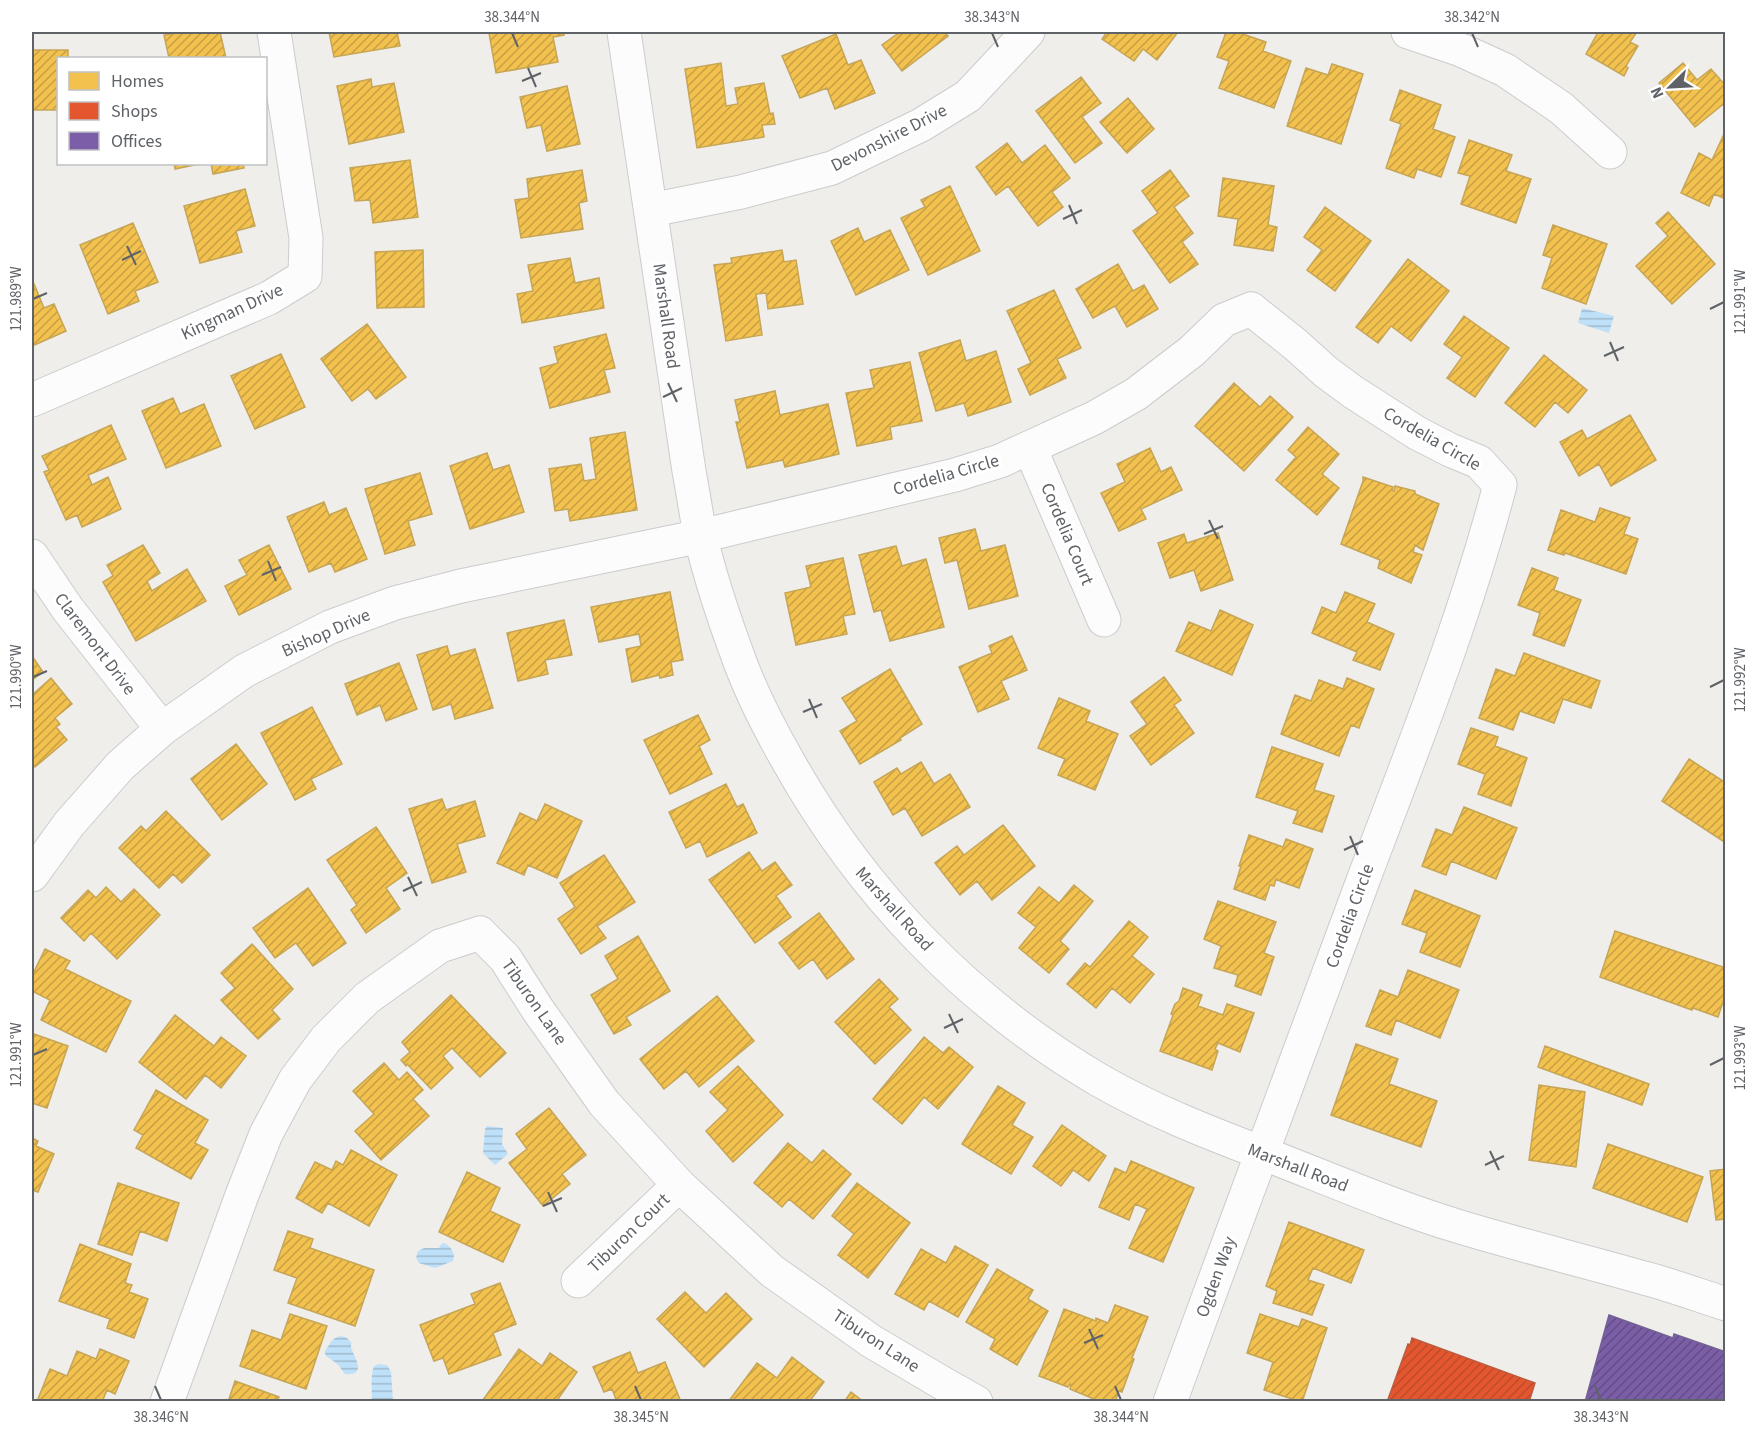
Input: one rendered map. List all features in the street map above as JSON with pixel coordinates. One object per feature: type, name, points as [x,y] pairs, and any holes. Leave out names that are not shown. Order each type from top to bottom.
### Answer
[{"type":"street","name":"Kingman Drive","points":[[32,400],[269,298],[304,276],[306,238],[274,32]]},
{"type":"street","name":"Marshall Road","points":[[624,32],[700,536],[736,653],[775,738],[826,825],[884,901],[962,980],[1028,1032],[1076,1065],[1125,1094],[1183,1122],[1323,1178],[1454,1225],[1570,1259],[1646,1278],[1725,1304]]},
{"type":"street","name":"Devonshire Drive","points":[[651,210],[741,192],[832,168],[921,125],[968,96],[1028,32]]},
{"type":"street","points":[[1408,32],[1461,50],[1505,70],[1561,108],[1610,152]]},
{"type":"street","name":"Cordelia Circle","points":[[700,536],[955,476],[1000,461],[1094,418],[1136,394],[1192,351],[1224,320],[1251,309],[1353,392],[1417,433],[1479,462],[1500,485],[1450,648],[1261,1153]]},
{"type":"street","name":"Cordelia Court","points":[[1030,448],[1104,620]]},
{"type":"street","name":"Bishop Drive","points":[[32,875],[69,824],[120,766],[162,729],[244,671],[330,627],[395,603],[461,586],[700,536]]},
{"type":"street","name":"Claremont Drive","points":[[32,556],[67,608],[162,729]]},
{"type":"street","name":"Tiburon Lane","points":[[167,1401],[266,1134],[295,1080],[326,1039],[367,998],[440,946],[480,933],[505,958],[538,1010],[604,1102],[679,1185],[772,1271],[871,1341],[976,1401]]},
{"type":"street","name":"Ogden Way","points":[[1170,1401],[1261,1153]]},
{"type":"street","name":"Tiburon Court","points":[[578,1281],[679,1185]]},
{"type":"water","points":[[1582,308],[1614,316],[1609,333],[1578,323]]},
{"type":"water","points":[[487,1126],[503,1128],[502,1144],[508,1154],[495,1165],[483,1153]]},
{"type":"water","points":[[442,1243],[451,1249],[454,1255],[453,1261],[435,1268],[419,1263],[416,1258],[418,1251],[424,1248],[439,1248]]},
{"type":"water","points":[[340,1336],[350,1342],[357,1362],[358,1369],[352,1374],[345,1374],[325,1354],[332,1340]]},
{"type":"water","points":[[387,1365],[391,1372],[393,1401],[372,1401],[373,1370],[374,1366]]},
{"type":"building: Homes","points":[[183,32],[220,32],[226,57],[169,57],[164,35]]},
{"type":"building: Homes","points":[[329,32],[397,32],[400,46],[334,57]]},
{"type":"building: Homes","points":[[564,32],[564,35],[553,37],[558,62],[496,73],[489,33]]},
{"type":"building: Homes","points":[[900,32],[945,32],[948,36],[902,71],[882,45]]},
{"type":"building: Homes","points":[[1107,32],[1178,32],[1157,60],[1143,49],[1134,61],[1102,39]]},
{"type":"building: Homes","points":[[1226,32],[1237,32],[1266,42],[1263,51],[1291,61],[1274,108],[1219,88],[1229,61],[1217,57]]},
{"type":"building: Homes","points":[[1593,32],[1637,32],[1630,42],[1638,46],[1626,66],[1628,68],[1624,76],[1586,54],[1597,34]]},
{"type":"building: Homes","points":[[836,34],[848,65],[861,60],[875,93],[835,109],[827,88],[800,98],[782,56]]},
{"type":"building: Homes","points":[[32,50],[68,50],[68,57],[57,57],[57,110],[32,110]]},
{"type":"building: Homes","points":[[721,63],[726,106],[738,104],[735,88],[764,83],[770,114],[773,113],[775,124],[762,125],[764,137],[697,148],[685,69]]},
{"type":"building: Homes","points":[[1683,63],[1697,80],[1711,69],[1726,86],[1726,102],[1695,127],[1659,83]]},
{"type":"building: Homes","points":[[1332,64],[1363,74],[1341,144],[1287,126],[1306,68],[1328,75]]},
{"type":"building: Homes","points":[[1081,77],[1101,103],[1082,117],[1102,143],[1075,163],[1036,111]]},
{"type":"building: Homes","points":[[371,79],[372,87],[394,83],[404,132],[349,144],[337,86]]},
{"type":"building: Homes","points":[[567,86],[580,144],[547,151],[541,125],[527,128],[520,97]]},
{"type":"building: Homes","points":[[1400,90],[1441,105],[1433,129],[1455,137],[1441,177],[1417,169],[1414,178],[1386,168],[1401,124],[1390,120]]},
{"type":"building: Homes","points":[[1128,98],[1154,129],[1127,153],[1100,122]]},
{"type":"building: Homes","points":[[1724,134],[1726,135],[1726,199],[1714,194],[1709,206],[1681,193],[1699,153],[1712,160]]},
{"type":"building: Homes","points":[[1469,140],[1512,155],[1506,171],[1531,179],[1516,223],[1461,204],[1470,176],[1458,173]]},
{"type":"building: Homes","points":[[1007,143],[1022,163],[1045,145],[1070,178],[1052,192],[1063,207],[1038,226],[1008,186],[996,195],[976,167]]},
{"type":"building: Homes","points":[[410,160],[418,217],[373,223],[370,200],[355,201],[350,168]]},
{"type":"building: Homes","points":[[174,165],[194,165],[175,169]]},
{"type":"building: Homes","points":[[211,165],[243,165],[244,168],[213,174]]},
{"type":"building: Homes","points":[[582,170],[587,201],[579,203],[583,229],[521,238],[515,200],[529,198],[527,179]]},
{"type":"building: Homes","points":[[1170,170],[1189,196],[1174,207],[1193,233],[1182,242],[1198,264],[1170,283],[1133,231],[1158,213],[1142,191]]},
{"type":"building: Homes","points":[[1223,178],[1274,186],[1268,225],[1277,227],[1273,251],[1234,245],[1238,219],[1218,216]]},
{"type":"building: Homes","points":[[950,186],[980,251],[928,275],[901,218],[925,207],[921,200]]},
{"type":"building: Homes","points":[[245,189],[255,226],[236,231],[242,252],[200,263],[184,206]]},
{"type":"building: Homes","points":[[1325,207],[1371,241],[1335,291],[1307,270],[1322,250],[1304,237]]},
{"type":"building: Homes","points":[[1668,212],[1715,264],[1672,304],[1636,266],[1668,236],[1656,223]]},
{"type":"building: Homes","points":[[133,223],[158,282],[135,291],[139,301],[108,314],[80,245]]},
{"type":"building: Homes","points":[[1553,225],[1607,244],[1586,304],[1542,288],[1552,258],[1543,255]]},
{"type":"building: Homes","points":[[858,228],[864,242],[890,230],[909,270],[856,295],[831,241]]},
{"type":"building: Homes","points":[[423,250],[424,307],[377,308],[375,252]]},
{"type":"building: Homes","points":[[782,250],[784,262],[796,260],[803,304],[768,309],[766,293],[756,294],[762,335],[726,341],[714,265],[732,263],[731,258]]},
{"type":"building: Homes","points":[[570,258],[575,283],[599,278],[604,308],[522,323],[517,294],[533,291],[528,265]]},
{"type":"building: Homes","points":[[1408,259],[1449,291],[1411,341],[1391,326],[1378,343],[1356,327]]},
{"type":"building: Homes","points":[[1118,264],[1133,291],[1144,285],[1158,309],[1127,327],[1115,306],[1093,318],[1076,289]]},
{"type":"building: Homes","points":[[32,279],[44,308],[54,304],[66,331],[32,346]]},
{"type":"building: Homes","points":[[1054,290],[1081,348],[1057,359],[1066,378],[1030,395],[1018,369],[1031,363],[1007,311]]},
{"type":"building: Homes","points":[[1464,316],[1509,348],[1475,397],[1447,378],[1462,357],[1444,344]]},
{"type":"building: Homes","points":[[367,324],[406,377],[376,399],[368,389],[352,401],[321,359]]},
{"type":"building: Homes","points":[[606,334],[615,368],[604,370],[610,392],[550,408],[540,368],[558,363],[554,347]]},
{"type":"building: Homes","points":[[960,340],[966,361],[996,351],[1011,402],[968,416],[964,403],[936,411],[919,353]]},
{"type":"building: Homes","points":[[281,354],[305,407],[255,429],[231,376]]},
{"type":"building: Homes","points":[[1544,355],[1587,390],[1568,413],[1555,402],[1535,427],[1505,403]]},
{"type":"building: Homes","points":[[910,362],[922,421],[890,427],[892,439],[857,446],[846,393],[874,388],[870,370]]},
{"type":"building: Homes","points":[[1234,383],[1260,407],[1270,396],[1293,417],[1244,471],[1195,426]]},
{"type":"building: Homes","points":[[775,391],[780,415],[828,404],[839,454],[785,467],[783,460],[747,468],[736,422],[740,422],[735,400]]},
{"type":"building: Homes","points":[[173,398],[180,414],[204,404],[221,446],[166,468],[142,411]]},
{"type":"building: Homes","points":[[1630,415],[1656,460],[1611,486],[1599,464],[1579,476],[1560,442],[1582,430],[1587,439]]},
{"type":"building: Homes","points":[[111,425],[126,459],[88,475],[92,485],[108,477],[121,509],[82,527],[77,515],[66,520],[44,472],[49,470],[42,456]]},
{"type":"building: Homes","points":[[1308,427],[1339,454],[1322,474],[1339,488],[1317,515],[1276,480],[1296,457],[1288,450]]},
{"type":"building: Homes","points":[[625,432],[637,510],[570,521],[568,509],[555,511],[549,469],[581,464],[584,481],[596,479],[590,438]]},
{"type":"building: Homes","points":[[1150,448],[1161,472],[1171,467],[1182,490],[1141,509],[1146,519],[1119,531],[1101,493],[1125,482],[1117,464]]},
{"type":"building: Homes","points":[[487,453],[493,470],[509,465],[524,512],[470,529],[450,466]]},
{"type":"building: Homes","points":[[420,473],[432,514],[408,521],[415,545],[385,554],[365,489]]},
{"type":"building: Homes","points":[[1363,477],[1393,487],[1394,491],[1395,486],[1415,491],[1415,494],[1439,504],[1423,550],[1415,545],[1413,552],[1422,555],[1411,583],[1378,568],[1380,560],[1341,544]]},
{"type":"building: Homes","points":[[324,502],[329,515],[346,508],[367,559],[335,572],[331,563],[309,572],[287,517]]},
{"type":"building: Homes","points":[[1600,508],[1630,518],[1624,534],[1638,539],[1626,574],[1565,553],[1564,555],[1548,550],[1561,510],[1595,522]]},
{"type":"building: Homes","points":[[975,529],[981,551],[1005,545],[1018,596],[969,609],[957,560],[945,563],[939,538]]},
{"type":"building: Homes","points":[[1218,533],[1233,580],[1201,591],[1194,570],[1170,578],[1158,543],[1184,534],[1187,543]]},
{"type":"building: Homes","points":[[143,545],[160,573],[147,581],[152,591],[187,569],[206,601],[136,641],[103,582],[113,576],[107,565]]},
{"type":"building: Homes","points":[[269,545],[291,589],[239,615],[225,586],[247,575],[239,560]]},
{"type":"building: Homes","points":[[896,546],[902,566],[926,559],[944,627],[890,641],[881,610],[874,612],[859,555]]},
{"type":"building: Homes","points":[[843,558],[855,614],[843,616],[847,634],[796,645],[785,593],[811,587],[806,566]]},
{"type":"building: Homes","points":[[1532,568],[1558,578],[1554,590],[1581,600],[1564,646],[1533,635],[1540,613],[1518,605]]},
{"type":"building: Homes","points":[[670,592],[683,660],[671,662],[673,675],[660,678],[659,675],[632,682],[626,649],[641,646],[639,634],[599,642],[591,607]]},
{"type":"building: Homes","points":[[1345,592],[1375,604],[1367,622],[1394,634],[1380,670],[1353,660],[1357,652],[1312,633],[1322,607],[1336,613]]},
{"type":"building: Homes","points":[[1220,610],[1253,625],[1232,675],[1176,651],[1189,622],[1211,631]]},
{"type":"building: Homes","points":[[564,620],[572,655],[545,660],[548,674],[518,681],[507,633]]},
{"type":"building: Homes","points":[[1012,636],[1027,670],[1001,681],[1009,699],[978,712],[959,667],[992,653],[989,646]]},
{"type":"building: Homes","points":[[447,646],[450,656],[475,649],[493,708],[455,719],[451,704],[433,710],[417,655]]},
{"type":"building: Homes","points":[[1524,653],[1600,681],[1591,708],[1563,699],[1554,723],[1520,711],[1513,730],[1479,718],[1496,669],[1515,676]]},
{"type":"building: Homes","points":[[32,656],[43,672],[32,680]]},
{"type":"building: Homes","points":[[399,663],[417,709],[386,721],[380,705],[357,715],[345,684]]},
{"type":"building: Homes","points":[[890,669],[922,724],[900,738],[901,740],[860,764],[840,731],[857,721],[842,698]]},
{"type":"building: Homes","points":[[1164,677],[1181,700],[1174,705],[1194,733],[1151,765],[1130,736],[1147,724],[1131,702]]},
{"type":"building: Homes","points":[[51,678],[72,704],[55,718],[60,724],[56,727],[67,740],[35,767],[32,763],[32,695]]},
{"type":"building: Homes","points":[[1347,678],[1374,689],[1359,728],[1351,725],[1339,756],[1281,734],[1295,695],[1311,701],[1319,680],[1343,689]]},
{"type":"building: Homes","points":[[1059,698],[1090,711],[1086,721],[1118,734],[1095,790],[1058,775],[1065,759],[1038,748]]},
{"type":"building: Homes","points":[[312,707],[342,764],[311,779],[316,789],[295,800],[261,733]]},
{"type":"building: Homes","points":[[698,715],[710,740],[699,746],[712,774],[670,794],[644,740]]},
{"type":"building: Homes","points":[[1471,728],[1498,737],[1495,746],[1527,758],[1511,806],[1478,794],[1485,774],[1458,764]]},
{"type":"building: Homes","points":[[236,744],[267,784],[222,820],[191,779]]},
{"type":"building: Homes","points":[[1272,747],[1323,764],[1314,790],[1334,796],[1322,832],[1293,823],[1298,811],[1256,797]]},
{"type":"building: Homes","points":[[1689,759],[1726,783],[1726,843],[1662,801]]},
{"type":"building: Homes","points":[[921,762],[934,784],[950,774],[970,807],[922,836],[905,808],[893,815],[874,782],[897,768],[901,774]]},
{"type":"building: Homes","points":[[726,784],[737,807],[743,804],[757,833],[707,857],[700,841],[686,848],[669,812]]},
{"type":"building: Homes","points":[[442,799],[446,810],[475,801],[485,836],[457,844],[466,872],[432,883],[409,809]]},
{"type":"building: Homes","points":[[545,804],[582,821],[557,878],[528,865],[524,875],[497,863],[520,813],[537,821]]},
{"type":"building: Homes","points":[[1464,807],[1517,828],[1496,879],[1451,861],[1446,875],[1422,866],[1436,829],[1452,835]]},
{"type":"building: Homes","points":[[166,811],[210,855],[182,883],[173,874],[159,888],[119,848],[141,826],[146,831]]},
{"type":"building: Homes","points":[[1003,825],[1035,866],[992,900],[977,881],[960,895],[935,863],[957,846],[964,855]]},
{"type":"building: Homes","points":[[376,827],[407,873],[386,888],[400,909],[366,933],[351,910],[357,905],[327,860]]},
{"type":"building: Homes","points":[[1249,835],[1283,847],[1286,839],[1313,849],[1299,888],[1276,879],[1274,886],[1270,885],[1265,900],[1234,889]]},
{"type":"building: Homes","points":[[749,852],[762,871],[775,862],[792,885],[776,896],[791,917],[755,943],[709,880]]},
{"type":"building: Homes","points":[[604,855],[635,902],[597,926],[606,938],[581,954],[558,919],[575,907],[560,883]]},
{"type":"building: Homes","points":[[1074,885],[1093,901],[1060,941],[1069,949],[1049,973],[1019,948],[1036,927],[1018,913],[1039,887],[1059,903]]},
{"type":"building: Homes","points":[[106,887],[121,902],[134,889],[160,915],[117,959],[91,933],[84,941],[61,918],[88,890],[96,898]]},
{"type":"building: Homes","points":[[308,888],[346,943],[313,966],[296,943],[275,958],[253,928]]},
{"type":"building: Homes","points":[[1415,890],[1480,916],[1460,967],[1420,952],[1427,933],[1402,924]]},
{"type":"building: Homes","points":[[1218,901],[1276,922],[1264,953],[1274,957],[1261,995],[1235,986],[1238,975],[1214,968],[1221,946],[1204,939]]},
{"type":"building: Homes","points":[[819,913],[854,959],[827,979],[813,959],[799,969],[779,943]]},
{"type":"building: Homes","points":[[1129,921],[1148,937],[1132,956],[1154,974],[1130,1003],[1112,988],[1096,1008],[1067,984],[1085,963],[1090,967]]},
{"type":"building: Homes","points":[[1615,931],[1726,968],[1726,993],[1718,1017],[1600,977]]},
{"type":"building: Homes","points":[[638,936],[670,991],[626,1017],[631,1025],[614,1034],[591,995],[618,979],[605,956]]},
{"type":"building: Homes","points":[[252,944],[293,989],[272,1010],[280,1019],[258,1039],[221,1000],[235,988],[221,973]]},
{"type":"building: Homes","points":[[45,949],[70,961],[65,969],[131,1001],[106,1052],[41,1020],[50,1000],[32,991],[32,976]]},
{"type":"building: Homes","points":[[1408,970],[1459,990],[1440,1038],[1396,1020],[1391,1035],[1366,1026],[1380,990],[1398,997]]},
{"type":"building: Homes","points":[[879,979],[898,999],[889,1007],[911,1030],[875,1064],[835,1022]]},
{"type":"building: Homes","points":[[1183,988],[1202,995],[1198,1006],[1223,1015],[1227,1004],[1254,1013],[1240,1052],[1218,1043],[1212,1070],[1160,1051],[1173,1015],[1171,1014],[1175,1004],[1179,1001]]},
{"type":"building: Homes","points":[[451,995],[506,1053],[480,1077],[452,1048],[443,1056],[453,1068],[431,1089],[401,1060],[410,1052],[402,1042]]},
{"type":"building: Homes","points":[[717,996],[754,1041],[699,1087],[686,1071],[664,1089],[640,1059]]},
{"type":"building: Homes","points":[[175,1015],[214,1046],[221,1037],[246,1056],[221,1088],[205,1075],[186,1099],[139,1062]]},
{"type":"building: Homes","points":[[34,1034],[68,1046],[47,1108],[32,1103]]},
{"type":"building: Homes","points":[[924,1037],[943,1053],[949,1047],[973,1067],[938,1109],[924,1097],[902,1124],[873,1099]]},
{"type":"building: Homes","points":[[1356,1044],[1398,1059],[1389,1084],[1437,1101],[1421,1147],[1331,1115]]},
{"type":"building: Homes","points":[[1545,1046],[1649,1084],[1642,1105],[1538,1067]]},
{"type":"building: Homes","points":[[384,1063],[399,1080],[407,1072],[423,1090],[413,1099],[429,1116],[381,1160],[355,1131],[374,1114],[353,1091]]},
{"type":"building: Homes","points":[[738,1066],[783,1115],[733,1162],[706,1131],[728,1110],[710,1092]]},
{"type":"building: Homes","points":[[1539,1085],[1585,1092],[1576,1167],[1529,1160]]},
{"type":"building: Homes","points":[[998,1086],[1025,1103],[1012,1125],[1033,1137],[1011,1174],[962,1144]]},
{"type":"building: Homes","points":[[156,1090],[208,1120],[195,1143],[208,1150],[191,1179],[136,1148],[143,1135],[134,1130]]},
{"type":"building: Homes","points":[[549,1108],[586,1155],[562,1174],[570,1184],[543,1206],[509,1163],[527,1149],[516,1134]]},
{"type":"building: Homes","points":[[1062,1125],[1106,1156],[1089,1181],[1073,1170],[1061,1186],[1033,1166]]},
{"type":"building: Homes","points":[[32,1138],[38,1141],[36,1146],[54,1154],[38,1192],[32,1190]]},
{"type":"building: Homes","points":[[788,1143],[812,1163],[823,1150],[851,1174],[813,1219],[789,1199],[782,1207],[754,1183]]},
{"type":"building: Homes","points":[[1608,1144],[1703,1177],[1687,1222],[1593,1188]]},
{"type":"building: Homes","points":[[351,1150],[397,1175],[369,1226],[328,1203],[322,1213],[296,1198],[315,1162],[332,1170],[336,1161],[343,1165]]},
{"type":"building: Homes","points":[[1131,1161],[1194,1188],[1163,1262],[1129,1248],[1147,1209],[1135,1204],[1129,1220],[1099,1207],[1115,1168],[1126,1173]]},
{"type":"building: Homes","points":[[1726,1169],[1726,1219],[1716,1220],[1710,1171]]},
{"type":"building: Homes","points":[[467,1172],[500,1188],[490,1211],[520,1225],[503,1262],[439,1232]]},
{"type":"building: Homes","points":[[118,1183],[179,1203],[167,1241],[140,1231],[132,1255],[98,1244]]},
{"type":"building: Homes","points":[[857,1183],[910,1223],[868,1278],[838,1255],[854,1234],[832,1216]]},
{"type":"building: Homes","points":[[1289,1222],[1364,1250],[1351,1283],[1313,1268],[1308,1280],[1324,1285],[1312,1315],[1273,1303],[1277,1291],[1266,1286]]},
{"type":"building: Homes","points":[[288,1231],[313,1239],[310,1248],[374,1270],[355,1326],[288,1303],[297,1278],[274,1270]]},
{"type":"building: Homes","points":[[80,1244],[131,1264],[125,1283],[132,1285],[129,1292],[148,1299],[134,1338],[107,1328],[110,1319],[59,1301]]},
{"type":"building: Homes","points":[[955,1246],[988,1265],[958,1317],[929,1301],[924,1310],[895,1294],[921,1249],[946,1263]]},
{"type":"building: Homes","points":[[997,1269],[1033,1290],[1028,1299],[1048,1311],[1017,1365],[990,1349],[995,1339],[966,1322]]},
{"type":"building: Homes","points":[[500,1283],[516,1324],[493,1333],[501,1355],[449,1374],[443,1358],[434,1361],[420,1325],[475,1304],[471,1294]]},
{"type":"building: Homes","points":[[685,1292],[706,1313],[726,1293],[752,1319],[704,1367],[657,1319]]},
{"type":"building: Homes","points":[[1115,1305],[1148,1317],[1122,1392],[1119,1391],[1115,1402],[1101,1402],[1070,1389],[1070,1384],[1068,1387],[1039,1376],[1064,1309],[1108,1323]]},
{"type":"building: Homes","points":[[290,1314],[327,1326],[306,1389],[240,1366],[252,1330],[281,1340]]},
{"type":"building: Homes","points":[[1260,1314],[1299,1327],[1302,1319],[1327,1328],[1302,1402],[1264,1390],[1273,1362],[1247,1353]]},
{"type":"building: Homes","points":[[100,1349],[129,1361],[115,1394],[107,1390],[102,1402],[44,1402],[38,1399],[50,1369],[67,1376],[77,1351],[96,1359]]},
{"type":"building: Homes","points":[[519,1349],[542,1366],[550,1353],[577,1372],[556,1402],[485,1402],[483,1400]]},
{"type":"building: Homes","points":[[630,1352],[638,1373],[665,1362],[681,1402],[617,1402],[612,1389],[604,1392],[593,1367]]},
{"type":"building: Homes","points":[[792,1357],[824,1382],[809,1402],[728,1402],[757,1363],[777,1378]]},
{"type":"building: Homes","points":[[235,1381],[279,1397],[277,1402],[228,1402]]},
{"type":"building: Homes","points":[[851,1392],[864,1402],[844,1402]]},
{"type":"building: Shops","points":[[1412,1338],[1535,1383],[1529,1402],[1387,1402]]},
{"type":"building: Offices","points":[[1609,1315],[1673,1338],[1674,1334],[1726,1352],[1726,1402],[1585,1402]]}]
